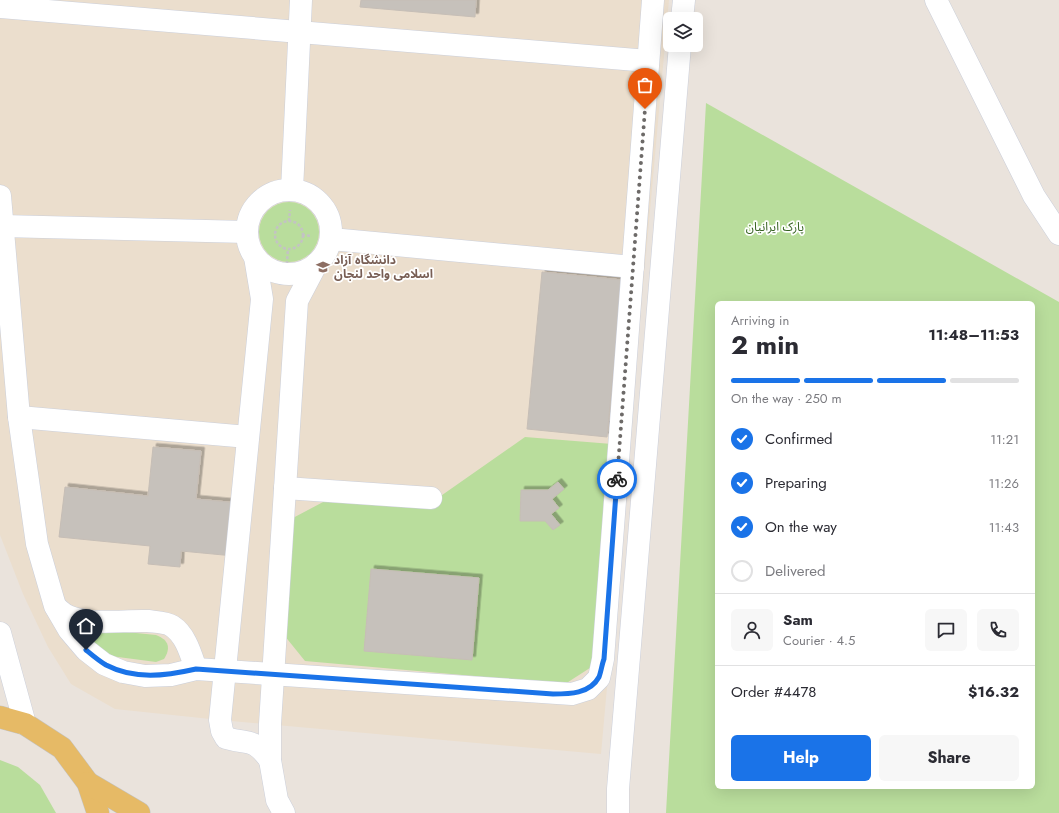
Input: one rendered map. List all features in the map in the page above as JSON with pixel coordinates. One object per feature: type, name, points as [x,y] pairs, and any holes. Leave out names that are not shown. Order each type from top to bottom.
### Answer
[{"type":"main road","points":[[0,717],[25,724],[62,748],[88,783],[98,813]]},
{"type":"main road","points":[[88,783],[139,813]]},
{"type":"street","points":[[292,190],[301,0]]},
{"type":"street","points":[[0,196],[19,417],[36,544],[54,606],[69,630],[86,650],[104,664],[122,672],[145,676],[164,675],[196,669],[572,694],[588,689],[599,678],[604,659],[653,0]]},
{"type":"street","points":[[683,12],[684,0]]},
{"type":"street","points":[[936,0],[1034,196],[1059,234]]},
{"type":"street","points":[[0,8],[648,61]]},
{"type":"street","points":[[618,813],[618,789],[679,52]]},
{"type":"street","points":[[270,760],[262,749],[255,744],[226,738],[222,731],[220,720],[262,299],[255,257],[249,245],[247,232],[249,218],[256,206],[266,197],[278,191],[292,190],[305,193],[317,201],[326,212],[331,225],[330,239],[326,252],[318,263],[297,301],[273,674],[270,760],[277,800],[284,813]]},
{"type":"street","points":[[2,226],[247,232]]},
{"type":"street","points":[[330,239],[633,267]]},
{"type":"street","points":[[255,257],[265,267],[278,273],[286,274],[306,271],[318,263]]},
{"type":"street","points":[[19,417],[248,438]]},
{"type":"street","points":[[285,488],[431,498]]},
{"type":"street","points":[[54,606],[66,616],[89,621],[143,621],[158,622],[172,626],[182,637],[196,669]]},
{"type":"street","points":[[0,633],[25,724]]},
{"type":"path","points":[[288,221],[300,226],[302,235],[300,243],[296,246],[288,248],[277,242],[275,233],[279,225],[288,221]]},
{"type":"path","points":[[286,274],[288,248]]},
{"type":"shaded area","name":"دانشگاه آزاد اسلامی واحد لنجان","points":[[0,0],[669,0],[668,12],[663,12],[663,52],[664,52],[601,754],[220,720],[115,709],[71,684],[48,647],[23,594],[0,535]]},
{"type":"green space","name":"پارک ایرانیان","points":[[706,103],[1059,302],[1059,813],[666,813]]},
{"type":"green space","points":[[283,202],[295,202],[311,210],[317,220],[319,232],[317,244],[311,254],[295,262],[283,262],[267,254],[259,238],[259,226],[267,210]]},
{"type":"green space","points":[[525,437],[612,444],[593,666],[565,684],[305,661],[284,635],[291,519],[325,501],[425,507]]},
{"type":"green space","points":[[106,630],[156,635],[164,639],[168,645],[168,651],[164,659],[156,662],[103,655],[95,648],[92,638],[97,631]]},
{"type":"green space","points":[[0,760],[18,767],[40,785],[56,813],[0,813]]},
{"type":"building","points":[[361,0],[476,0],[475,17],[360,7]]},
{"type":"building","points":[[542,272],[622,280],[607,437],[527,429]]},
{"type":"building","points":[[153,447],[201,451],[196,499],[239,503],[234,556],[181,551],[180,567],[148,564],[150,546],[59,537],[65,487],[148,496]]},
{"type":"building","points":[[558,482],[564,489],[552,499],[559,508],[551,514],[560,525],[553,530],[545,521],[520,521],[521,490],[548,490]]},
{"type":"building","points":[[371,569],[479,578],[472,660],[364,651]]},
{"type":"way so far","points":[[617,479],[645,109]]},
{"type":"place","name":"دانشگاه آزاد اسلامی واحد لنجان","points":[[323,267]]},
{"type":"route","points":[[86,650],[104,664],[122,672],[145,676],[171,675],[196,669],[553,694],[572,694],[588,689],[599,678],[604,659],[617,479]]}]
